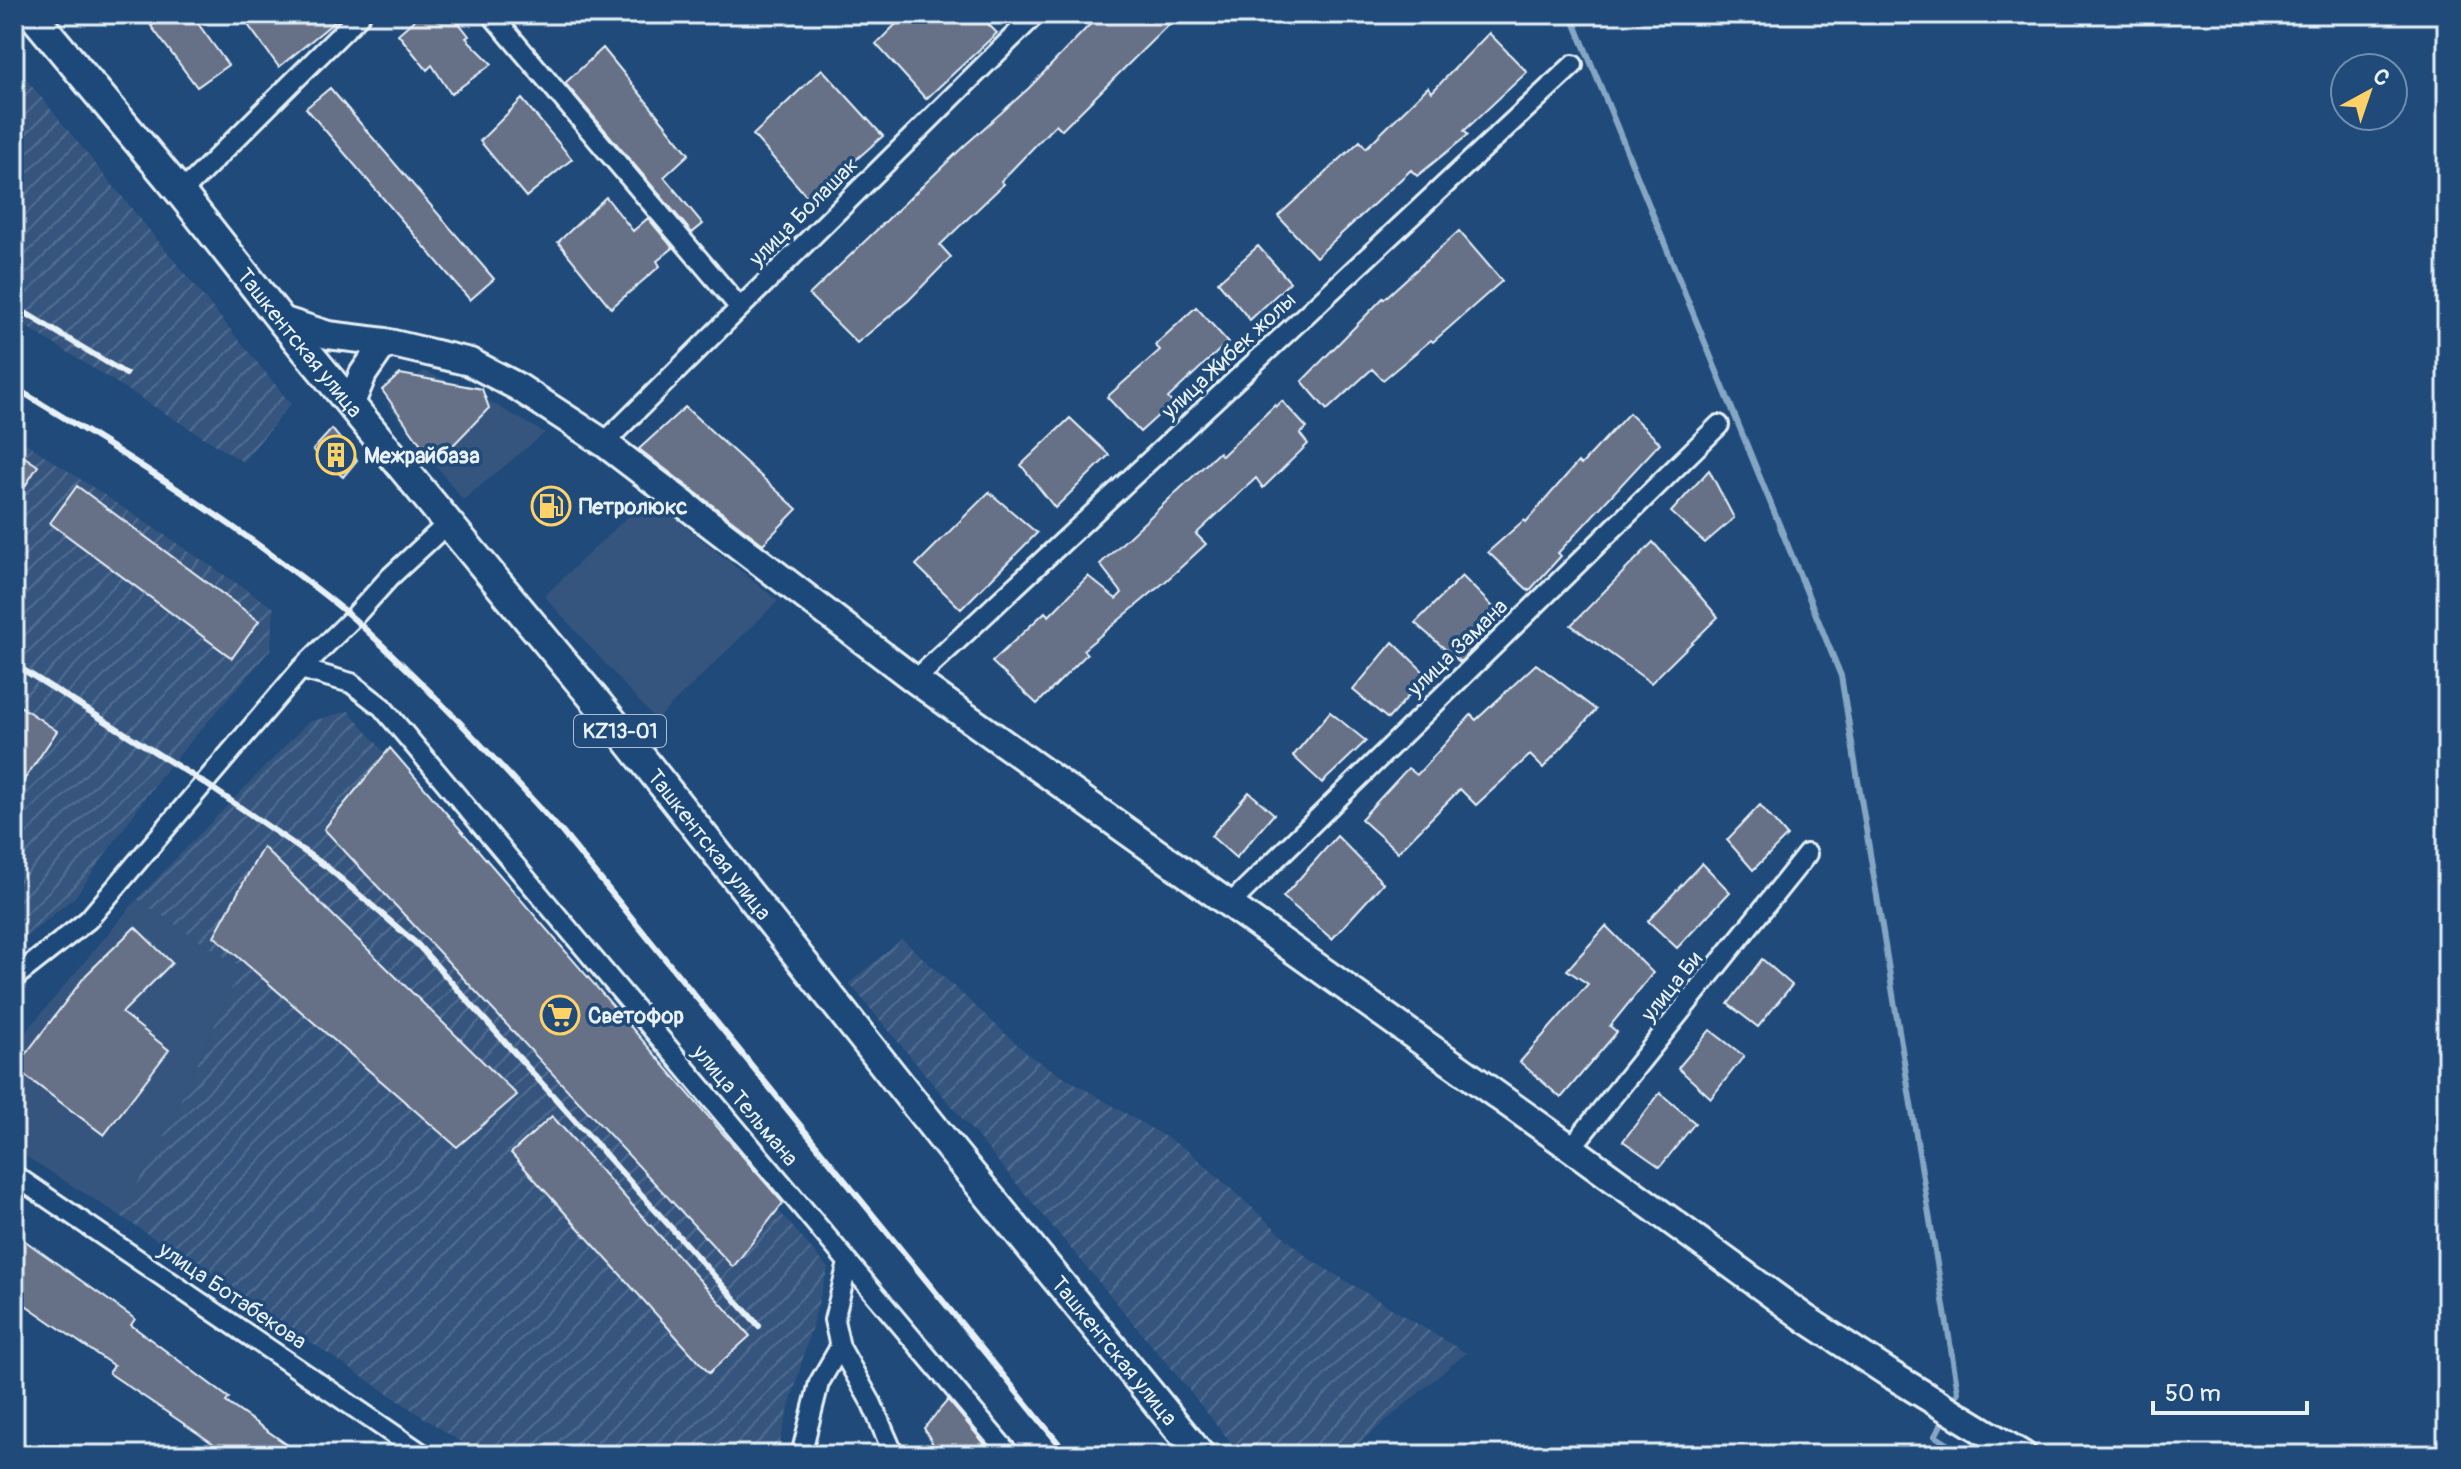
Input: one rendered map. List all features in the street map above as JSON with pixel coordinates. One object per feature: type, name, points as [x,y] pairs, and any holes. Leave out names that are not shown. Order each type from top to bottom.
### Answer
[{"type":"main road","name":"Ташкентская улица","points":[[32,14],[614,723],[949,1147],[1200,1455]]},
{"type":"main road","points":[[281,320],[328,335],[385,342],[470,362],[518,387],[604,443],[915,680],[1806,1319],[2023,1455]]},
{"type":"main road","points":[[351,403],[363,374],[385,342]]},
{"type":"street","points":[[181,193],[361,14]]},
{"type":"street","points":[[491,14],[740,308]]},
{"type":"street","name":"улица Болашак","points":[[604,443],[1030,16]]},
{"type":"street","name":"улица Жибек жолы","points":[[915,680],[1573,65]]},
{"type":"street","name":"улица Замана","points":[[1229,905],[1719,425]]},
{"type":"street","points":[[14,978],[88,920],[301,669],[390,577],[448,523]]},
{"type":"street","name":"улица Тельмана","points":[[301,669],[351,683],[382,707],[1010,1455]]},
{"type":"street","name":"улица Би","points":[[1571,1148],[1807,854]]},
{"type":"street","name":"улица Ботабекова","points":[[14,1175],[424,1455]]},
{"type":"street","points":[[848,1263],[834,1320],[840,1347],[872,1404],[894,1455]]},
{"type":"street","points":[[801,1455],[819,1383],[840,1347]]},
{"type":"shaded area","points":[[14,64],[291,404],[243,462],[14,319]]},
{"type":"shaded area","points":[[424,371],[468,389],[545,433],[463,500],[387,403]]},
{"type":"shaded area","points":[[14,435],[274,608],[271,649],[160,777],[76,896],[14,947]]},
{"type":"shaded area","points":[[639,506],[674,517],[778,601],[656,720],[544,596]]},
{"type":"shaded area","points":[[349,711],[828,1268],[776,1455],[480,1455],[119,1215],[161,1143],[241,968],[137,899],[308,722]]},
{"type":"shaded area","points":[[137,899],[241,968],[161,1143],[119,1215],[14,1149],[14,1046]]},
{"type":"shaded area","points":[[902,939],[1031,1057],[1189,1151],[1308,1258],[1466,1353],[1345,1455],[1241,1455],[849,983]]},
{"type":"building","points":[[168,14],[191,14],[228,65],[197,87],[151,26]]},
{"type":"building","points":[[240,14],[344,14],[279,67]]},
{"type":"building","points":[[421,14],[452,14],[469,36],[466,38],[492,64],[451,94],[432,65],[427,70],[398,34]]},
{"type":"building","points":[[906,14],[978,14],[997,33],[926,99],[876,44]]},
{"type":"building","points":[[1100,14],[1179,14],[1062,130],[1056,124],[1001,181],[1004,184],[940,245],[951,257],[908,301],[857,343],[809,295],[1029,88]]},
{"type":"building","points":[[1489,33],[1527,72],[1464,131],[1468,135],[1417,176],[1411,170],[1316,257],[1278,216],[1360,141],[1366,148],[1428,87],[1432,92]]},
{"type":"building","points":[[603,48],[689,154],[664,177],[703,224],[692,233],[565,83]]},
{"type":"building","points":[[822,69],[883,136],[810,200],[753,135]]},
{"type":"building","points":[[330,88],[494,279],[470,300],[306,108]]},
{"type":"building","points":[[522,99],[572,159],[526,197],[480,141]]},
{"type":"building","points":[[606,197],[633,231],[648,218],[673,248],[657,261],[660,266],[611,308],[558,242]]},
{"type":"building","points":[[1459,231],[1502,281],[1433,342],[1431,340],[1383,380],[1372,369],[1327,410],[1302,381],[1383,298]]},
{"type":"building","points":[[1258,246],[1290,282],[1250,320],[1218,282]]},
{"type":"building","points":[[1196,307],[1228,342],[1168,398],[1172,403],[1140,432],[1107,397],[1160,350],[1155,345]]},
{"type":"building","points":[[400,374],[482,389],[489,408],[435,464],[382,390]]},
{"type":"building","points":[[1282,401],[1307,428],[1300,434],[1308,444],[1263,488],[1256,478],[1196,534],[1206,544],[1083,650],[1087,654],[1037,704],[992,662],[1045,612],[1049,616],[1088,576],[1116,599],[1122,593],[1100,564],[1219,452],[1222,456]]},
{"type":"building","points":[[685,407],[797,509],[763,544],[639,449]]},
{"type":"building","points":[[1629,413],[1660,443],[1558,553],[1561,556],[1529,591],[1488,552],[1524,520],[1526,522],[1578,462],[1581,465]]},
{"type":"building","points":[[1070,418],[1109,455],[1055,508],[1021,465]]},
{"type":"building","name":"Межрайбаза","points":[[332,429],[357,460],[343,477],[313,450]]},
{"type":"building","points":[[14,450],[38,466],[14,503]]},
{"type":"building","points":[[1709,470],[1734,518],[1705,543],[1671,512]]},
{"type":"building","points":[[77,486],[259,621],[232,658],[50,523]]},
{"type":"building","points":[[989,492],[1037,533],[961,609],[916,565]]},
{"type":"building","points":[[1653,542],[1718,617],[1651,683],[1571,625]]},
{"type":"building","points":[[1462,576],[1503,617],[1460,662],[1415,623]]},
{"type":"building","points":[[1393,642],[1427,675],[1388,719],[1353,690]]},
{"type":"building","points":[[1536,664],[1596,710],[1543,768],[1530,755],[1476,805],[1460,789],[1398,852],[1361,819],[1408,768],[1417,775],[1471,715],[1476,720]]},
{"type":"building","points":[[14,702],[57,731],[14,795]]},
{"type":"building","points":[[1330,712],[1366,741],[1322,783],[1293,756]]},
{"type":"building","name":"Светофор","points":[[390,748],[783,1203],[733,1267],[324,829]]},
{"type":"building","points":[[1249,792],[1274,814],[1236,858],[1211,836]]},
{"type":"building","points":[[1760,805],[1787,836],[1753,870],[1727,840]]},
{"type":"building","points":[[1337,836],[1383,883],[1332,939],[1283,897]]},
{"type":"building","points":[[263,847],[517,1095],[457,1147],[214,936]]},
{"type":"building","points":[[1702,863],[1730,892],[1677,948],[1648,921]]},
{"type":"building","points":[[1606,926],[1653,973],[1610,1026],[1617,1032],[1561,1098],[1520,1062],[1588,984],[1567,970]]},
{"type":"building","points":[[135,927],[172,963],[122,1013],[169,1050],[104,1135],[15,1068],[86,975]]},
{"type":"building","points":[[1762,959],[1792,985],[1758,1027],[1728,1004]]},
{"type":"building","points":[[1710,1030],[1744,1056],[1711,1098],[1678,1068]]},
{"type":"building","points":[[1660,1093],[1695,1123],[1660,1167],[1623,1141]]},
{"type":"building","points":[[552,1116],[750,1336],[709,1373],[511,1153]]},
{"type":"building","points":[[14,1233],[135,1319],[131,1325],[229,1398],[226,1402],[302,1455],[230,1455],[109,1373],[114,1366],[14,1297]]},
{"type":"building","points":[[948,1400],[994,1455],[939,1455],[924,1428]]},
{"type":"waterway","points":[[1571,14],[1841,676],[1958,1392],[1952,1404]]},
{"type":"waterway","points":[[1945,1417],[1935,1436],[1965,1455]]},
{"type":"railway","points":[[14,306],[126,374]]},
{"type":"railway","points":[[14,387],[242,533],[354,619],[435,697],[562,832],[1068,1455]]},
{"type":"railway","points":[[14,664],[206,784],[327,867],[418,945],[759,1326]]},
{"type":"place","name":"Межрайбаза","points":[[336,455]]},
{"type":"place","name":"Петролюкс","points":[[551,506]]},
{"type":"place","name":"Светофор","points":[[560,1015]]}]
